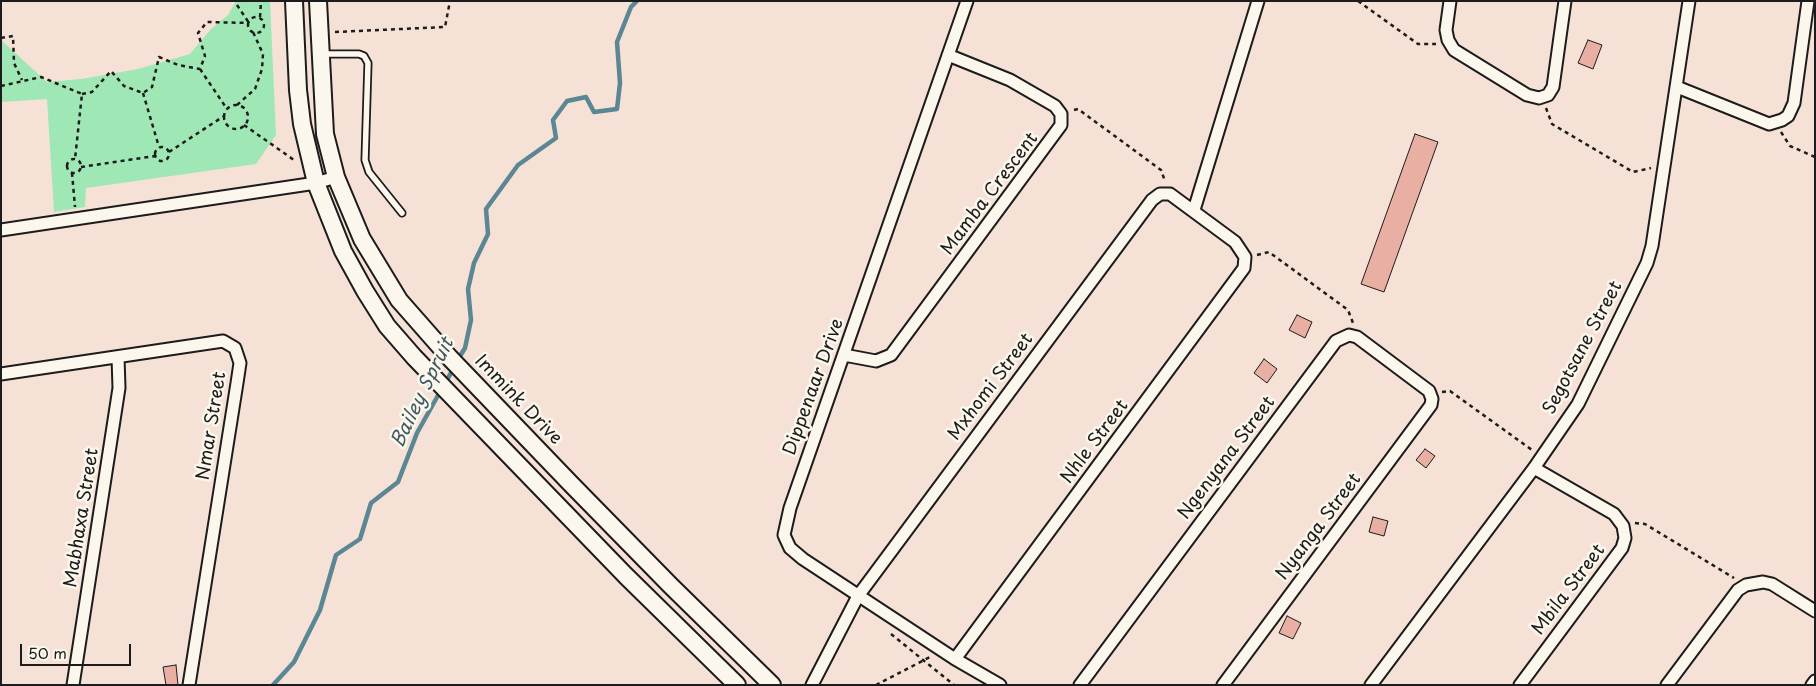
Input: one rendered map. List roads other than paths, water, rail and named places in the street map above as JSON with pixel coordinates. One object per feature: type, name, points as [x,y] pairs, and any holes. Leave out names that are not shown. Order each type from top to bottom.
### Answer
[{"type":"main road","points":[[294,1],[298,90],[316,183],[343,251],[387,326],[488,435],[639,589],[737,685]]},
{"type":"main road","name":"Immink Drive","points":[[318,1],[325,134],[336,177],[362,239],[399,300],[450,358],[671,586],[772,685]]},
{"type":"street","name":"Dippenaar Drive","points":[[967,1],[790,508],[784,535],[787,543],[797,555],[942,651],[1000,685]]},
{"type":"street","points":[[1194,210],[1258,1]]},
{"type":"street","points":[[1450,1],[1446,30],[1454,50],[1527,95],[1538,97],[1548,95],[1553,87],[1565,1]]},
{"type":"street","name":"Segotsane Street","points":[[1371,685],[1534,468],[1578,404],[1647,263],[1652,246],[1689,1]]},
{"type":"street","points":[[1677,87],[1769,124],[1776,124],[1788,116],[1794,103],[1808,1]]},
{"type":"street","name":"Mamba Crescent","points":[[844,356],[876,361],[891,355],[1058,132],[1061,125],[1060,114],[1055,106],[1010,80],[948,55]]},
{"type":"street","points":[[1,230],[316,183],[336,177]]},
{"type":"street","name":"Mxhomi Street","points":[[812,685],[858,596],[1152,200],[1160,194],[1170,194],[1194,210]]},
{"type":"street","name":"Nhle Street","points":[[955,659],[1241,274],[1245,264],[1245,257],[1235,242],[1194,210]]},
{"type":"street","name":"Ngenyana Street","points":[[1080,685],[1336,341],[1349,335],[1358,336]]},
{"type":"street","name":"Nyanga Street","points":[[1223,685],[1431,405],[1429,392],[1358,336]]},
{"type":"street","name":"Nmar Street","points":[[1,374],[223,341],[235,348],[238,356],[237,383],[189,685]]},
{"type":"street","name":"Mabhaxa Street","points":[[74,685],[119,388],[118,357]]},
{"type":"street","name":"Mbila Street","points":[[1520,685],[1622,548],[1625,538],[1621,521],[1614,514],[1534,468]]},
{"type":"street","points":[[1667,685],[1738,590],[1746,585],[1763,582],[1772,584],[1815,611]]},
{"type":"street","points":[[1812,685],[1815,681]]},
{"type":"lane","points":[[320,54],[359,54],[364,56],[368,63],[365,160],[369,172],[402,213]]},
{"type":"waterway","name":"Bailey Spruit","points":[[457,361],[465,348],[471,320],[468,289],[474,263],[488,234],[486,209],[518,165],[556,138],[553,120],[567,101],[586,97],[594,112],[617,109],[620,83],[617,42],[631,7],[637,1]]},
{"type":"waterway","name":"Bailey Spruit","points":[[445,383],[454,368]]},
{"type":"waterway","name":"Bailey Spruit","points":[[273,685],[294,662],[320,610],[336,555],[360,539],[371,503],[398,482],[417,433],[441,390]]}]
